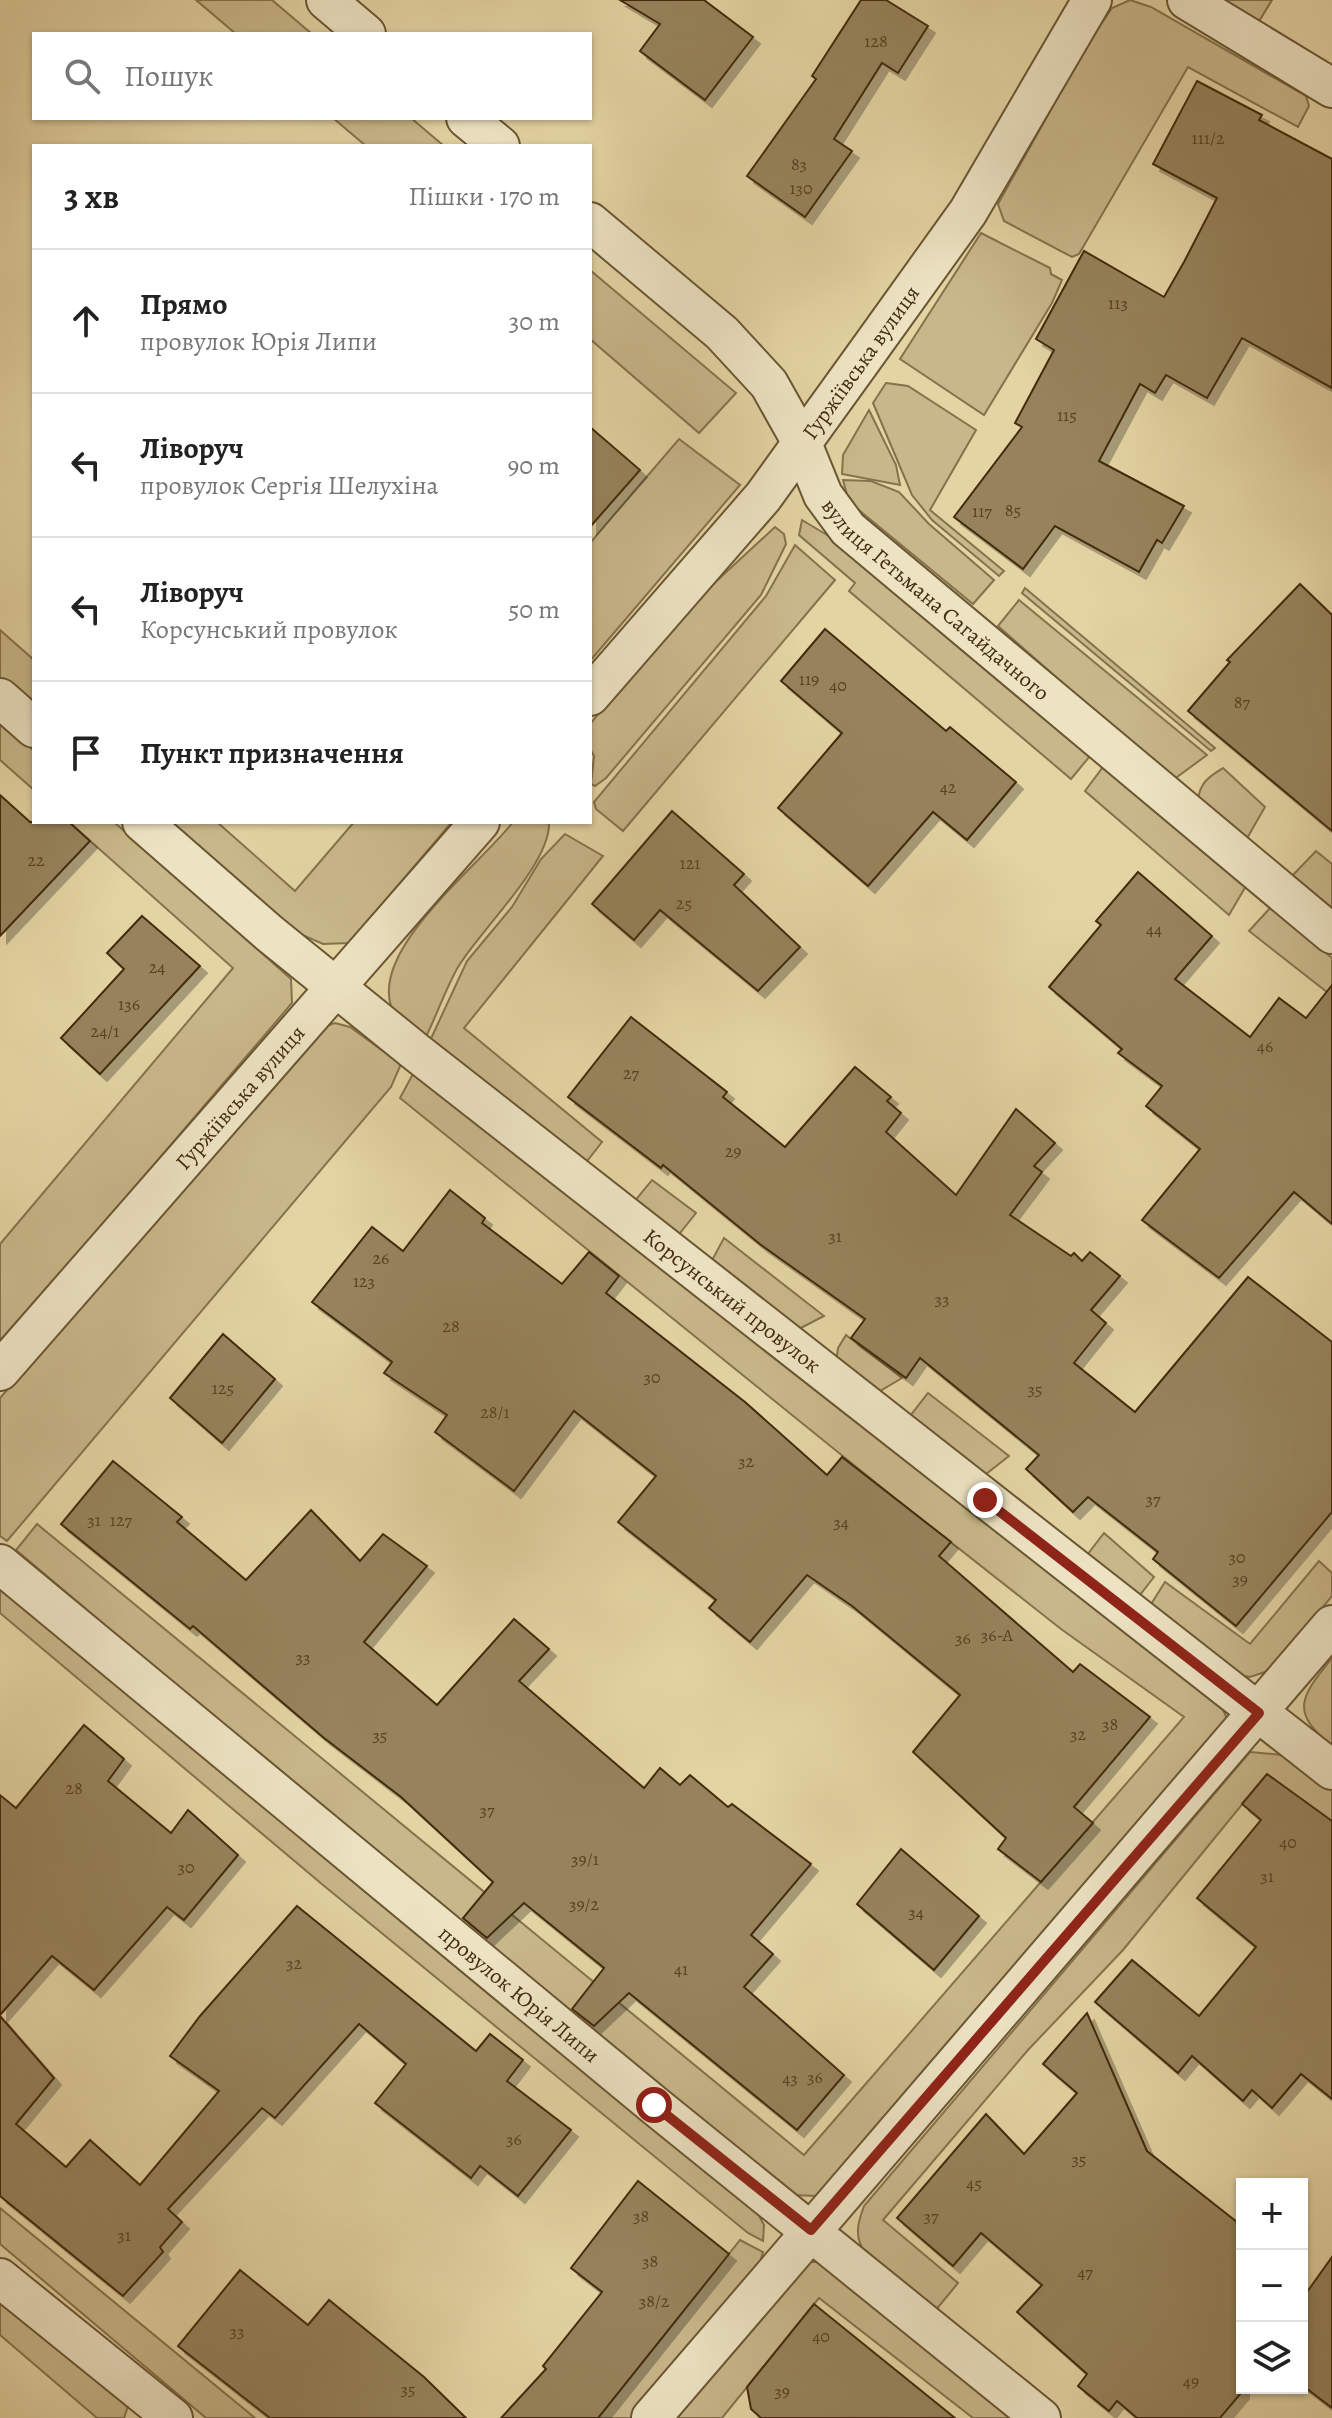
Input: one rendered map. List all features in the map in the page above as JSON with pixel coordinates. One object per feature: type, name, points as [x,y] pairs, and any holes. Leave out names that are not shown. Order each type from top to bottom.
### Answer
[{"type":"street","points":[[326,0],[364,32]]},
{"type":"street","name":"Гуржіївська вулиця","points":[[592,694],[763,497],[968,212],[1092,0]]},
{"type":"street","points":[[1187,0],[1332,88]]},
{"type":"street","points":[[468,120],[498,144]]},
{"type":"street","name":"вулиця Гетьмана Сагайдачного","points":[[592,224],[722,333],[769,384],[801,441],[823,495],[848,529],[1332,934]]},
{"type":"street","points":[[0,698],[32,726]]},
{"type":"street","name":"Корсунський провулок","points":[[144,824],[335,988],[1332,1770]]},
{"type":"street","name":"Гуржіївська вулиця","points":[[0,1371],[478,824]]},
{"type":"street","name":"провулок Юрія Липи","points":[[0,1564],[1041,2418]]},
{"type":"street","points":[[651,2418],[1332,1625]]},
{"type":"street","points":[[0,2278],[155,2413]]},
{"type":"shaded area","points":[[196,0],[272,0],[310,32],[234,32]]},
{"type":"shaded area","points":[[1130,0],[1151,7],[1306,96],[1309,106],[1298,127],[1188,67],[1079,254],[1072,257],[1004,221],[998,204],[1087,45],[1112,8]]},
{"type":"shaded area","points":[[1225,0],[1272,0],[1258,23]]},
{"type":"shaded area","points":[[335,120],[413,120],[442,144],[364,144]]},
{"type":"shaded area","points":[[981,233],[1050,268],[1051,274],[1062,280],[1052,303],[984,415],[900,359]]},
{"type":"shaded area","points":[[592,272],[736,393],[699,433],[592,341]]},
{"type":"shaded area","points":[[886,383],[908,386],[976,430],[930,510],[1004,571],[999,576],[932,520],[912,495],[873,403]]},
{"type":"shaded area","points":[[869,410],[896,465],[900,485],[842,474],[843,455]]},
{"type":"shaded area","points":[[679,439],[740,485],[592,659],[592,541]]},
{"type":"shaded area","points":[[843,480],[871,481],[899,492],[929,524],[994,580],[973,604],[849,502]]},
{"type":"shaded area","points":[[802,520],[842,544],[1090,756],[1071,779],[849,591],[855,583],[799,535]]},
{"type":"shaded area","points":[[775,527],[784,534],[786,544],[761,595],[606,778],[595,786],[592,784],[592,722],[682,613]]},
{"type":"shaded area","points":[[795,545],[835,580],[623,831],[596,809],[594,802],[766,596]]},
{"type":"shaded area","points":[[1025,588],[1215,748],[1211,751],[1022,593]]},
{"type":"shaded area","points":[[1019,600],[1207,755],[1173,780],[998,626]]},
{"type":"shaded area","points":[[0,630],[32,658],[32,708],[0,681]]},
{"type":"shaded area","points":[[0,721],[32,749],[32,788],[0,760]]},
{"type":"shaded area","points":[[1103,767],[1246,886],[1229,915],[1085,791]]},
{"type":"shaded area","points":[[1223,768],[1265,807],[1246,840],[1198,800],[1203,784]]},
{"type":"shaded area","points":[[71,824],[116,824],[291,979],[292,1003],[0,1345],[0,1244],[233,968]]},
{"type":"shaded area","points":[[169,824],[219,824],[295,891],[352,824],[450,824],[349,943],[323,944],[300,934]]},
{"type":"shaded area","points":[[511,824],[549,824],[547,839],[539,857],[458,967],[424,1041],[400,1021],[391,1006],[389,983],[397,958],[432,908]]},
{"type":"shaded area","points":[[565,834],[603,856],[464,1028],[602,1142],[584,1165],[428,1045],[467,961],[512,907],[541,859]]},
{"type":"shaded area","points":[[1316,851],[1332,864],[1332,911],[1291,877]]},
{"type":"shaded area","points":[[1271,907],[1332,958],[1332,996],[1249,931]]},
{"type":"shaded area","points":[[335,1023],[350,1027],[401,1064],[391,1087],[7,1541],[0,1536],[0,1398],[323,1027]]},
{"type":"shaded area","points":[[414,1072],[1220,1702],[1227,1719],[817,2196],[791,2195],[436,1904],[16,1550],[37,1524],[804,2155],[1184,1717],[1061,1629],[891,1495],[400,1098]]},
{"type":"shaded area","points":[[652,1180],[696,1213],[676,1238],[633,1203]]},
{"type":"shaded area","points":[[724,1238],[824,1316],[795,1331],[710,1264]]},
{"type":"shaded area","points":[[846,1335],[902,1378],[875,1394],[836,1363],[838,1348]]},
{"type":"shaded area","points":[[928,1393],[1009,1456],[981,1478],[907,1420]]},
{"type":"shaded area","points":[[1104,1533],[1154,1577],[1136,1600],[1084,1559]]},
{"type":"shaded area","points":[[1319,1561],[1332,1573],[1332,1596],[1285,1654],[1265,1672],[1250,1677],[1235,1674],[1148,1609],[1165,1582],[1250,1644]]},
{"type":"shaded area","points":[[0,1583],[756,2210],[764,2225],[763,2241],[748,2233],[323,1885],[0,1613]]},
{"type":"shaded area","points":[[1332,1658],[1332,1746],[1310,1723],[1304,1704],[1313,1683]]},
{"type":"shaded area","points":[[1250,1752],[1284,1755],[1332,1791],[1332,1822],[1267,1774],[1123,1950],[1028,2050],[883,2220],[958,2283],[935,2311],[882,2270],[865,2252],[858,2234],[864,2206]]},
{"type":"shaded area","points":[[0,2208],[255,2418],[206,2418],[0,2244]]},
{"type":"shaded area","points":[[740,2240],[763,2252],[759,2267],[634,2418],[598,2418]]},
{"type":"shaded area","points":[[806,2262],[827,2262],[1015,2418],[973,2418],[819,2298],[722,2418],[677,2418],[794,2270]]},
{"type":"shaded area","points":[[0,2299],[128,2406],[124,2418],[97,2418],[0,2335]]},
{"type":"building","points":[[620,0],[704,0],[753,37],[705,100],[640,51],[660,24]]},
{"type":"building","points":[[861,0],[886,0],[928,26],[898,73],[882,63],[834,139],[852,151],[805,217],[747,176],[816,79],[812,76]]},
{"type":"building","points":[[1197,81],[1262,115],[1259,120],[1332,159],[1332,388],[1242,338],[1207,398],[1166,375],[1155,393],[1140,384],[1099,461],[1184,506],[1162,543],[1157,540],[1139,572],[1055,526],[1023,569],[954,517],[1022,427],[1015,423],[1054,350],[1036,339],[1084,251],[1164,297],[1184,262],[1217,198],[1153,164]]},
{"type":"building","points":[[592,429],[640,470],[592,525]]},
{"type":"building","points":[[1300,584],[1332,615],[1332,831],[1188,711],[1230,662],[1227,660]]},
{"type":"building","points":[[825,629],[946,731],[950,727],[1016,782],[967,840],[933,812],[868,886],[778,808],[842,733],[781,681]]},
{"type":"building","points":[[0,795],[32,824],[71,824],[90,841],[0,936]]},
{"type":"building","points":[[672,811],[744,874],[734,885],[800,947],[758,991],[660,910],[634,940],[592,904]]},
{"type":"building","points":[[1138,872],[1212,936],[1175,979],[1250,1037],[1279,998],[1306,1018],[1332,985],[1332,1224],[1294,1192],[1219,1278],[1142,1220],[1200,1149],[1146,1106],[1162,1086],[1118,1053],[1122,1049],[1049,987],[1101,925],[1096,921]]},
{"type":"building","points":[[142,916],[200,966],[100,1074],[61,1038],[124,969],[107,953]]},
{"type":"building","points":[[631,1017],[727,1092],[723,1097],[785,1147],[855,1067],[891,1097],[887,1101],[901,1113],[886,1132],[956,1195],[1016,1109],[1055,1143],[1034,1166],[1042,1172],[1010,1215],[1071,1256],[1074,1253],[1082,1261],[1090,1252],[1120,1276],[1091,1310],[1106,1323],[1074,1363],[1135,1412],[1248,1277],[1332,1342],[1332,1512],[1236,1626],[1153,1559],[1158,1552],[1088,1497],[1073,1512],[1026,1469],[1039,1455],[920,1358],[906,1378],[851,1338],[865,1319],[761,1245],[663,1165],[661,1168],[568,1097]]},
{"type":"building","points":[[450,1190],[485,1218],[482,1223],[562,1284],[589,1252],[619,1276],[606,1293],[745,1402],[827,1475],[842,1457],[951,1542],[939,1556],[1073,1672],[1080,1664],[1150,1717],[1074,1807],[1093,1823],[1041,1882],[998,1849],[1006,1838],[913,1752],[960,1695],[852,1606],[807,1575],[750,1642],[709,1608],[716,1600],[618,1522],[656,1476],[574,1411],[514,1491],[435,1432],[447,1415],[384,1373],[392,1362],[312,1302],[372,1227],[403,1251]]},
{"type":"building","points":[[223,1334],[275,1379],[222,1443],[170,1398]]},
{"type":"building","points":[[113,1461],[182,1517],[177,1522],[246,1580],[311,1510],[360,1561],[383,1534],[427,1566],[364,1642],[437,1705],[514,1619],[549,1649],[519,1681],[644,1788],[660,1768],[680,1785],[690,1775],[728,1807],[732,1804],[811,1864],[751,1935],[773,1954],[744,1987],[844,2075],[797,2130],[629,1993],[594,2026],[572,2009],[604,1968],[524,1903],[487,1938],[463,1918],[493,1882],[401,1797],[324,1738],[193,1626],[190,1629],[61,1524]]},
{"type":"building","points":[[84,1725],[124,1759],[108,1781],[171,1833],[188,1810],[238,1855],[184,1920],[167,1907],[94,1990],[52,1956],[0,2015],[0,1795],[16,1808]]},
{"type":"building","points":[[1267,1774],[1332,1821],[1332,2099],[1301,2074],[1272,2108],[1252,2090],[1243,2101],[1192,2056],[1178,2073],[1095,2002],[1132,1960],[1199,2016],[1256,1947],[1197,1898],[1261,1820],[1242,1804]]},
{"type":"building","points":[[901,1849],[979,1916],[934,1970],[857,1904]]},
{"type":"building","points":[[297,1906],[476,2051],[490,2034],[523,2060],[507,2081],[571,2130],[518,2196],[480,2166],[471,2178],[375,2103],[406,2064],[359,2024],[275,2118],[262,2108],[168,2209],[182,2222],[160,2247],[163,2252],[123,2296],[0,2196],[0,2016],[54,2078],[16,2124],[66,2167],[90,2140],[140,2185],[219,2091],[170,2056],[200,2016]]},
{"type":"building","points":[[1087,2013],[1147,2151],[1236,2221],[1236,2394],[1240,2394],[1220,2418],[1137,2418],[1117,2401],[1109,2411],[1078,2386],[1087,2374],[1017,2312],[1042,2285],[981,2233],[953,2266],[897,2218],[986,2114],[1024,2154],[1077,2093],[1043,2064]]},
{"type":"building","points":[[638,2181],[729,2254],[598,2418],[501,2418],[546,2369],[543,2366],[602,2292],[571,2268]]},
{"type":"building","points":[[1332,2257],[1332,2408],[1308,2390],[1308,2291]]},
{"type":"building","points":[[240,2270],[308,2325],[329,2300],[424,2377],[466,2418],[270,2418],[178,2346]]},
{"type":"building","points":[[814,2304],[955,2418],[761,2418],[751,2409],[747,2387]]},
{"type":"route","points":[[654,2105],[811,2230],[1259,1713],[985,1500]]}]
